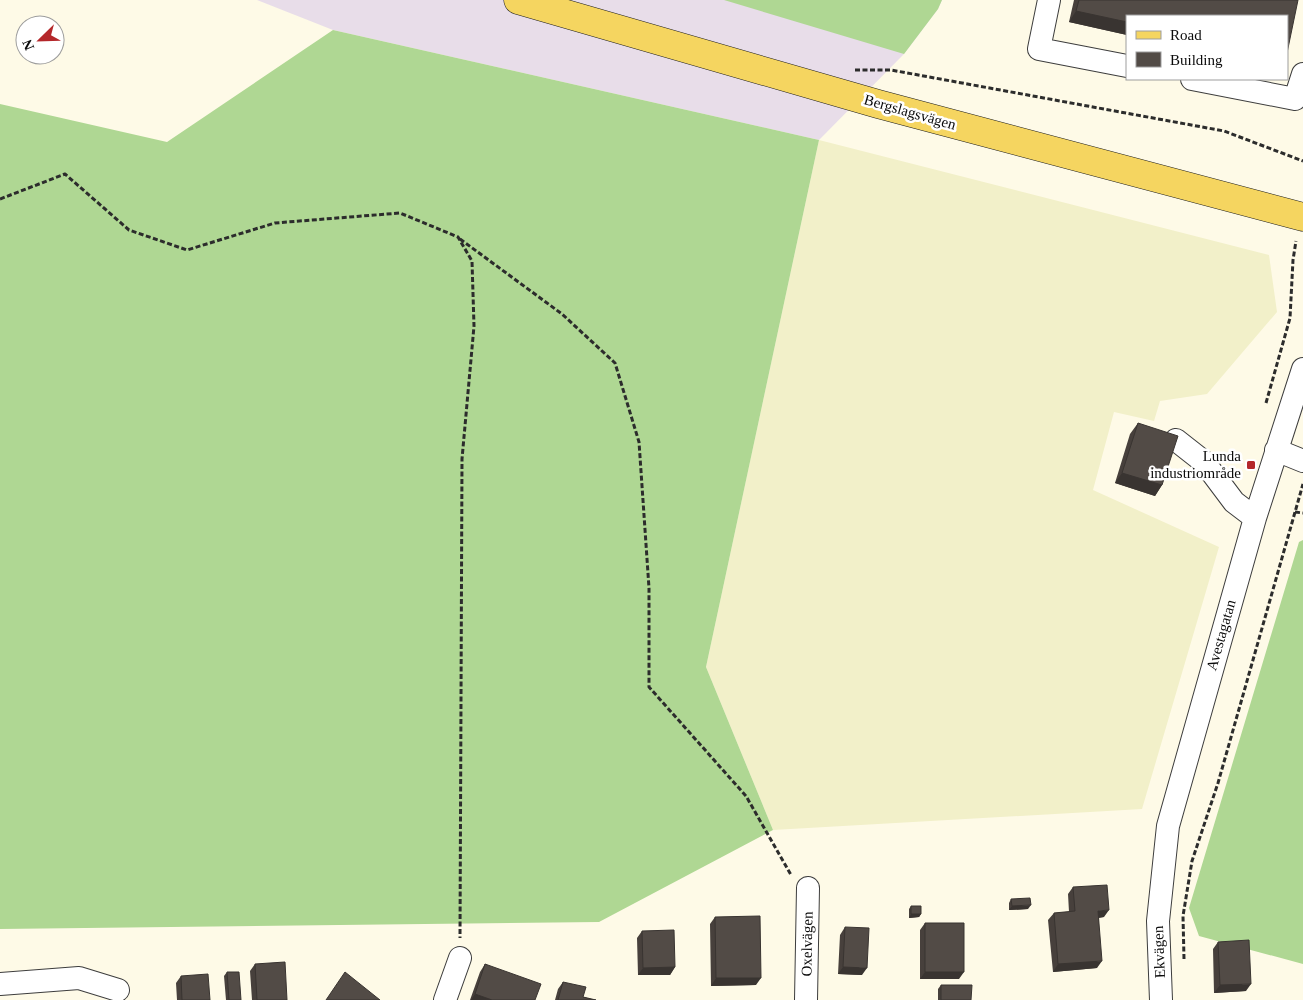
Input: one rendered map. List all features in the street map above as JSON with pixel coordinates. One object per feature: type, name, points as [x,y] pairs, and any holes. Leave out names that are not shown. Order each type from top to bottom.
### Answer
[{"type":"main road","name":"Bergslagsvägen","points":[[518,0],[878,104],[1303,217]]},
{"type":"street","points":[[1049,0],[1040,49],[1126,66]]},
{"type":"street","points":[[1197,80],[1294,99],[1303,74]]},
{"type":"street","name":"Avestagatan","points":[[1159,905],[1168,826],[1255,518],[1303,369]]},
{"type":"street","points":[[1176,440],[1204,462],[1234,502],[1255,518]]},
{"type":"street","points":[[1276,450],[1303,461]]},
{"type":"street","name":"Oxelvägen","points":[[806,1000],[808,888]]},
{"type":"street","name":"Ekvägen","points":[[1159,905],[1161,1000]]},
{"type":"street","points":[[445,1000],[460,958]]},
{"type":"street","points":[[0,984],[79,978],[118,990]]},
{"type":"path","points":[[854,70],[891,70],[1224,131],[1303,161]]},
{"type":"path","points":[[0,199],[65,174],[129,230],[186,250],[275,223],[400,213],[458,238],[562,314],[615,363],[639,442],[649,588],[648,687],[746,796],[795,881],[808,888]]},
{"type":"path","points":[[458,238],[472,261],[474,326],[462,459],[460,958]]},
{"type":"path","points":[[1184,963],[1183,916],[1192,861],[1218,783],[1303,484]]},
{"type":"path","points":[[1296,512],[1303,513]]},
{"type":"shaded area","points":[[257,0],[942,0],[938,9],[904,54],[819,140],[333,30]]},
{"type":"shaded area","points":[[819,140],[1269,255],[1277,312],[1207,394],[1160,401],[1154,421],[1114,412],[1093,490],[1219,547],[1142,809],[773,830],[706,667]]},
{"type":"green space","points":[[724,0],[942,0],[938,9],[904,54]]},
{"type":"green space","points":[[333,30],[819,140],[706,667],[773,830],[599,922],[0,929],[0,104],[167,142]]},
{"type":"green space","points":[[1303,540],[1303,964],[1199,936],[1189,908],[1299,542]]},
{"type":"building","points":[[1079,0],[1298,0],[1288,48],[1288,15],[1126,15],[1126,22],[1076,11]]},
{"type":"building","points":[[1138,423],[1178,436],[1162,485],[1122,473]]},
{"type":"building","points":[[1107,885],[1109,910],[1098,911],[1102,961],[1058,964],[1054,913],[1075,911],[1073,887]]},
{"type":"building","points":[[1030,898],[1031,905],[1012,906],[1011,899]]},
{"type":"building","points":[[911,906],[921,906],[921,914],[911,914]]},
{"type":"building","points":[[760,916],[761,978],[716,978],[715,917]]},
{"type":"building","points":[[925,923],[964,923],[964,972],[925,972]]},
{"type":"building","points":[[845,927],[869,928],[867,968],[843,967]]},
{"type":"building","points":[[674,930],[675,967],[643,968],[642,931]]},
{"type":"building","points":[[1249,940],[1251,984],[1220,985],[1218,942]]},
{"type":"building","points":[[285,962],[287,1000],[257,1000],[255,964]]},
{"type":"building","points":[[485,964],[541,984],[535,1000],[492,1000],[475,994]]},
{"type":"building","points":[[227,972],[239,972],[241,1000],[229,1000]]},
{"type":"building","points":[[345,972],[380,1000],[326,1000]]},
{"type":"building","points":[[208,974],[210,1000],[182,1000],[181,976]]},
{"type":"building","points":[[563,982],[586,987],[583,997],[596,1000],[558,1000]]},
{"type":"building","points":[[941,985],[972,985],[971,1000],[941,1000]]},
{"type":"place","name":"Lunda industriområde","points":[[1251,465]]}]
